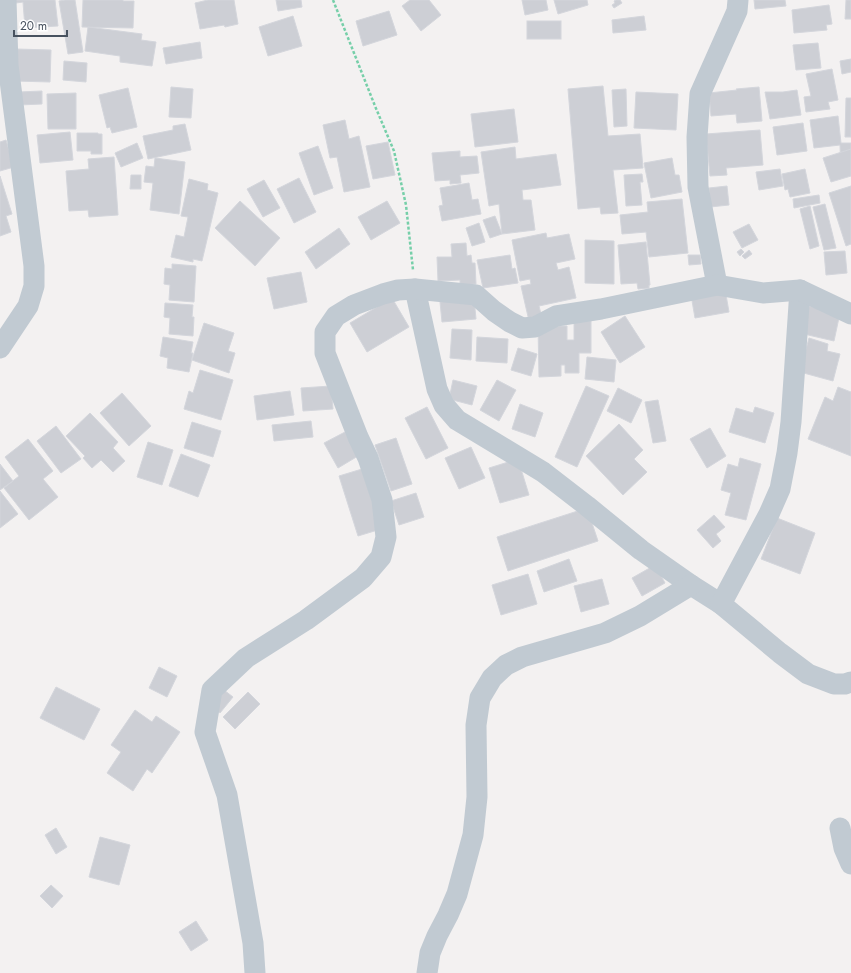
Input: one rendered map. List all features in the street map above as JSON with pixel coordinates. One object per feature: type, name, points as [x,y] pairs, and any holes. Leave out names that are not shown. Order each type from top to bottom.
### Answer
[{"type":"street","points":[[0,348],[28,306],[34,286],[34,266],[8,65],[6,0]]},
{"type":"street","points":[[717,285],[698,187],[696,136],[700,94],[737,10],[738,0]]},
{"type":"street","points":[[255,973],[253,943],[227,795],[205,732],[212,690],[246,658],[306,620],[363,578],[381,558],[386,537],[382,500],[368,458],[358,437],[325,353],[325,332],[336,316],[354,305],[398,290],[416,289],[476,295],[494,311],[510,322],[522,328],[535,327],[556,316],[600,309],[717,285],[763,293],[800,290],[851,314]]},
{"type":"street","points":[[416,289],[437,389],[444,405],[457,420],[543,472],[641,550],[721,604],[808,674],[834,684],[846,684],[851,682]]},
{"type":"street","points":[[721,604],[769,514],[780,489],[791,422],[800,290]]},
{"type":"street","points":[[427,973],[430,953],[457,894],[473,835],[477,797],[476,725],[480,698],[492,678],[506,665],[522,657],[605,633],[640,616],[691,585]]},
{"type":"street","points":[[840,828],[844,848],[851,864]]},
{"type":"path","points":[[333,0],[394,151],[406,205],[416,289]]},
{"type":"building","points":[[15,0],[55,0],[58,26],[25,28],[23,2],[16,3]]},
{"type":"building","points":[[75,0],[83,52],[68,54],[59,1]]},
{"type":"building","points":[[83,0],[134,1],[133,28],[82,27]]},
{"type":"building","points":[[208,0],[234,0],[238,24],[225,27],[224,25],[200,29],[195,3]]},
{"type":"building","points":[[276,0],[301,0],[302,7],[278,11]]},
{"type":"building","points":[[410,0],[429,0],[441,15],[421,31],[402,6]]},
{"type":"building","points":[[522,0],[546,0],[548,10],[525,15]]},
{"type":"building","points":[[554,0],[587,0],[588,5],[558,14]]},
{"type":"building","points":[[616,0],[620,0],[622,3],[614,8],[612,5]]},
{"type":"building","points":[[754,0],[785,0],[786,6],[755,9]]},
{"type":"building","points":[[846,0],[851,0],[851,19],[845,19]]},
{"type":"building","points":[[829,5],[832,24],[826,25],[827,30],[794,33],[792,10]]},
{"type":"building","points":[[389,11],[397,35],[363,46],[356,21]]},
{"type":"building","points":[[293,16],[302,46],[268,56],[259,27]]},
{"type":"building","points":[[644,16],[646,30],[613,33],[612,20]]},
{"type":"building","points":[[527,21],[561,21],[561,39],[527,39]]},
{"type":"building","points":[[88,27],[142,34],[141,40],[156,42],[152,66],[120,62],[120,56],[85,51]]},
{"type":"building","points":[[200,42],[202,58],[166,64],[163,48]]},
{"type":"building","points":[[818,43],[821,68],[796,70],[793,45]]},
{"type":"building","points":[[16,49],[51,50],[50,82],[15,81]]},
{"type":"building","points":[[851,59],[851,72],[842,74],[840,61]]},
{"type":"building","points":[[64,61],[87,63],[86,82],[63,80]]},
{"type":"building","points":[[832,69],[838,100],[828,102],[830,109],[806,112],[804,97],[811,96],[806,74]]},
{"type":"building","points":[[603,86],[608,136],[640,134],[643,168],[613,170],[618,213],[601,214],[600,207],[578,209],[568,89]]},
{"type":"building","points":[[171,87],[193,89],[191,118],[169,117]]},
{"type":"building","points":[[759,87],[762,121],[737,123],[736,114],[711,116],[709,93]]},
{"type":"building","points":[[128,88],[137,127],[112,133],[110,127],[107,128],[99,95]]},
{"type":"building","points":[[626,89],[627,126],[614,127],[612,90]]},
{"type":"building","points":[[797,90],[801,115],[770,119],[765,92]]},
{"type":"building","points":[[42,91],[42,104],[19,105],[19,92]]},
{"type":"building","points":[[636,92],[678,94],[676,130],[634,128]]},
{"type":"building","points":[[76,93],[76,129],[48,129],[47,94]]},
{"type":"building","points":[[846,98],[851,98],[851,137],[845,137]]},
{"type":"building","points":[[514,109],[518,142],[475,147],[471,114]]},
{"type":"building","points":[[838,116],[841,143],[851,143],[851,174],[841,174],[840,145],[814,148],[810,120]]},
{"type":"building","points":[[345,120],[349,139],[359,136],[370,187],[344,192],[337,157],[330,158],[323,125]]},
{"type":"building","points":[[803,123],[807,151],[777,155],[773,127]]},
{"type":"building","points":[[185,124],[191,150],[148,159],[143,136],[173,130],[173,126]]},
{"type":"building","points":[[760,130],[763,165],[726,168],[727,175],[710,176],[706,134]]},
{"type":"building","points":[[70,132],[73,160],[40,163],[37,135]]},
{"type":"building","points":[[77,133],[102,134],[102,154],[91,154],[91,151],[77,151]]},
{"type":"building","points":[[6,140],[14,167],[0,171],[0,142]]},
{"type":"building","points":[[388,142],[395,175],[373,179],[366,146]]},
{"type":"building","points":[[137,143],[143,158],[121,167],[115,153]]},
{"type":"building","points":[[318,146],[333,188],[314,195],[299,153]]},
{"type":"building","points":[[515,147],[516,159],[556,154],[561,185],[522,190],[523,200],[531,200],[535,230],[502,234],[499,204],[489,206],[481,152]]},
{"type":"building","points":[[851,149],[851,176],[831,182],[823,158]]},
{"type":"building","points":[[460,151],[460,157],[477,156],[479,173],[460,175],[461,183],[450,184],[450,180],[435,181],[432,153]]},
{"type":"building","points":[[114,157],[118,215],[89,217],[88,210],[69,211],[66,171],[89,169],[88,159]]},
{"type":"building","points":[[155,158],[185,162],[179,214],[150,210],[153,183],[144,182],[146,166],[154,167]]},
{"type":"building","points":[[672,158],[675,175],[679,175],[682,192],[651,198],[644,163]]},
{"type":"building","points":[[780,169],[783,186],[759,190],[756,172]]},
{"type":"building","points":[[805,169],[810,193],[790,197],[788,189],[785,190],[782,174]]},
{"type":"building","points":[[642,174],[643,182],[640,182],[642,205],[626,206],[624,175]]},
{"type":"building","points":[[131,175],[141,175],[141,189],[130,189]]},
{"type":"building","points":[[0,176],[12,214],[6,216],[11,232],[0,236]]},
{"type":"building","points":[[299,178],[316,212],[294,223],[277,189]]},
{"type":"building","points":[[189,179],[208,184],[207,190],[218,193],[202,261],[193,259],[193,262],[171,257],[176,235],[184,237],[188,217],[181,216]]},
{"type":"building","points":[[264,180],[280,208],[263,217],[247,189]]},
{"type":"building","points":[[469,183],[472,200],[478,199],[481,214],[442,221],[439,206],[443,205],[440,188]]},
{"type":"building","points":[[727,186],[729,205],[710,207],[709,188]]},
{"type":"building","points":[[851,186],[851,244],[846,246],[829,193]]},
{"type":"building","points":[[819,195],[820,203],[794,208],[793,199]]},
{"type":"building","points":[[682,199],[688,253],[649,257],[646,232],[622,234],[620,215],[648,212],[647,202]]},
{"type":"building","points":[[240,201],[280,238],[255,266],[215,228]]},
{"type":"building","points":[[387,201],[400,223],[371,240],[358,217]]},
{"type":"building","points":[[825,204],[836,248],[824,250],[813,207]]},
{"type":"building","points":[[810,206],[819,246],[810,249],[800,209]]},
{"type":"building","points":[[495,216],[502,234],[490,238],[483,220]]},
{"type":"building","points":[[479,223],[485,242],[472,246],[466,228]]},
{"type":"building","points":[[749,224],[758,240],[742,248],[733,232]]},
{"type":"building","points":[[339,228],[350,244],[316,269],[305,252]]},
{"type":"building","points":[[546,233],[547,238],[569,234],[575,259],[556,263],[558,270],[569,267],[576,298],[539,306],[542,318],[529,321],[521,286],[531,284],[530,279],[520,281],[512,240]]},
{"type":"building","points":[[585,240],[614,241],[614,284],[585,283]]},
{"type":"building","points":[[646,242],[649,288],[638,289],[637,283],[621,284],[618,245]]},
{"type":"building","points":[[466,243],[467,256],[471,255],[472,263],[475,263],[476,284],[460,285],[460,280],[438,281],[437,257],[452,257],[451,244]]},
{"type":"building","points":[[741,249],[744,252],[740,256],[737,252]]},
{"type":"building","points":[[749,250],[752,254],[745,259],[742,256]]},
{"type":"building","points":[[845,251],[847,273],[826,275],[824,252]]},
{"type":"building","points":[[510,255],[512,269],[515,268],[518,283],[483,288],[477,260]]},
{"type":"building","points":[[688,255],[700,255],[701,264],[689,265]]},
{"type":"building","points":[[172,264],[196,266],[194,302],[169,300],[170,285],[164,284],[165,268],[172,269]]},
{"type":"building","points":[[301,272],[307,302],[274,309],[267,278]]},
{"type":"building","points":[[725,289],[729,312],[695,318],[691,295]]},
{"type":"building","points":[[392,298],[409,327],[367,352],[350,323]]},
{"type":"building","points":[[474,298],[476,319],[442,322],[440,302]]},
{"type":"building","points":[[165,303],[193,305],[193,336],[169,334],[170,318],[164,317]]},
{"type":"building","points":[[809,306],[840,313],[834,341],[804,334]]},
{"type":"building","points":[[625,316],[645,347],[620,363],[601,332]]},
{"type":"building","points":[[574,321],[591,321],[591,353],[579,353],[579,373],[565,373],[565,365],[561,365],[561,376],[539,377],[538,326],[567,326],[567,340],[574,340]]},
{"type":"building","points":[[204,323],[234,333],[228,351],[235,353],[229,373],[192,360]]},
{"type":"building","points":[[452,329],[472,330],[471,360],[450,358]]},
{"type":"building","points":[[163,337],[193,342],[191,353],[193,353],[189,372],[167,368],[168,358],[160,356]]},
{"type":"building","points":[[477,337],[508,339],[507,363],[476,361]]},
{"type":"building","points":[[809,338],[828,344],[827,351],[840,354],[833,381],[800,372]]},
{"type":"building","points":[[518,348],[537,354],[531,376],[511,370]]},
{"type":"building","points":[[587,357],[616,360],[614,382],[585,379]]},
{"type":"building","points":[[200,370],[233,380],[221,420],[184,409],[189,391],[193,393]]},
{"type":"building","points":[[453,380],[477,386],[472,405],[449,399]]},
{"type":"building","points":[[497,380],[516,390],[499,421],[480,410]]},
{"type":"building","points":[[331,386],[333,409],[303,411],[301,388]]},
{"type":"building","points":[[586,386],[609,396],[577,467],[555,457]]},
{"type":"building","points":[[838,387],[851,392],[851,456],[808,439],[825,397],[833,401]]},
{"type":"building","points":[[618,388],[642,400],[631,423],[607,411]]},
{"type":"building","points":[[290,391],[294,415],[257,420],[254,396]]},
{"type":"building","points":[[122,393],[151,426],[129,446],[100,413]]},
{"type":"building","points":[[658,400],[666,441],[653,443],[645,402]]},
{"type":"building","points":[[520,404],[543,413],[535,437],[512,429]]},
{"type":"building","points":[[427,407],[448,448],[426,459],[405,418]]},
{"type":"building","points":[[755,407],[774,413],[765,443],[729,432],[736,408],[753,413]]},
{"type":"building","points":[[90,413],[118,442],[113,448],[125,461],[113,472],[101,460],[92,468],[83,458],[85,456],[66,436]]},
{"type":"building","points":[[311,421],[313,437],[274,441],[272,425]]},
{"type":"building","points":[[192,422],[221,431],[213,457],[184,448]]},
{"type":"building","points":[[619,424],[643,450],[634,459],[647,472],[623,495],[586,456]]},
{"type":"building","points":[[56,426],[81,459],[61,473],[37,441]]},
{"type":"building","points":[[710,428],[726,456],[707,468],[690,439]]},
{"type":"building","points":[[345,432],[358,456],[338,468],[324,443]]},
{"type":"building","points":[[396,438],[412,484],[391,491],[375,445]]},
{"type":"building","points":[[28,439],[53,471],[43,479],[58,497],[29,520],[4,488],[19,476],[5,457]]},
{"type":"building","points":[[148,442],[173,450],[162,485],[137,477]]},
{"type":"building","points":[[471,447],[485,478],[459,489],[445,458]]},
{"type":"building","points":[[181,454],[210,465],[198,497],[169,486]]},
{"type":"building","points":[[740,458],[761,464],[746,520],[725,515],[731,493],[721,490],[728,464],[738,467]]},
{"type":"building","points":[[518,459],[529,495],[500,503],[489,468]]},
{"type":"building","points":[[0,464],[13,481],[0,490]]},
{"type":"building","points":[[362,469],[381,529],[358,536],[339,476]]},
{"type":"building","points":[[0,491],[18,514],[0,528]]},
{"type":"building","points":[[416,493],[424,517],[399,525],[391,501]]},
{"type":"building","points":[[587,508],[598,541],[508,571],[497,537]]},
{"type":"building","points":[[714,515],[725,527],[716,534],[721,541],[713,548],[697,530]]},
{"type":"building","points":[[777,518],[815,533],[800,574],[761,559]]},
{"type":"building","points":[[569,559],[577,581],[544,592],[537,571]]},
{"type":"building","points":[[655,565],[665,583],[642,596],[632,578]]},
{"type":"building","points":[[528,574],[537,604],[501,615],[492,585]]},
{"type":"building","points":[[602,579],[609,604],[581,612],[574,586]]},
{"type":"building","points":[[159,667],[177,676],[167,697],[149,688]]},
{"type":"building","points":[[56,687],[100,709],[84,740],[40,718]]},
{"type":"building","points":[[224,690],[233,697],[220,713],[212,706]]},
{"type":"building","points":[[248,692],[260,704],[235,729],[223,717]]},
{"type":"building","points":[[135,710],[152,722],[156,716],[180,732],[152,773],[147,769],[133,791],[107,773],[121,752],[111,745]]},
{"type":"building","points":[[56,828],[67,847],[56,854],[45,835]]},
{"type":"building","points":[[100,837],[130,845],[119,885],[89,877]]},
{"type":"building","points":[[51,885],[63,896],[52,908],[40,896]]},
{"type":"building","points":[[196,921],[208,940],[191,951],[179,932]]}]
